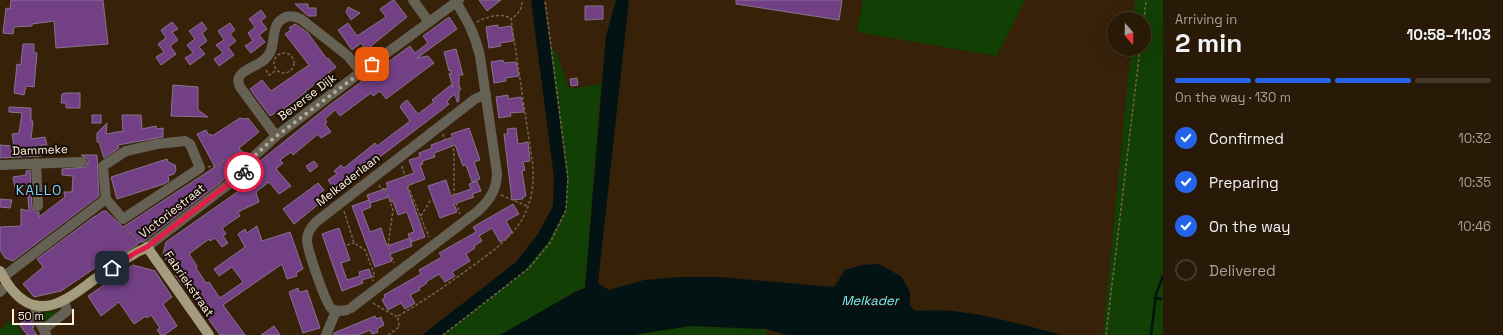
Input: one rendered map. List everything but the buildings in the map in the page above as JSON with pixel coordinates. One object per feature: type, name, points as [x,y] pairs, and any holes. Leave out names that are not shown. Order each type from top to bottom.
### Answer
[{"type":"main road","name":"Victoriestraat","points":[[2,281],[22,300],[35,305],[51,306],[64,300],[128,257],[145,249]]},
{"type":"main road","name":"Fabriekstraat","points":[[145,249],[209,335]]},
{"type":"street","points":[[412,0],[429,22]]},
{"type":"street","points":[[326,335],[336,311],[349,309],[364,299],[478,211],[486,204],[494,192],[497,182],[497,173],[477,40],[457,1]]},
{"type":"street","name":"Beverse Dijk","points":[[250,160],[276,136],[457,1]]},
{"type":"street","points":[[276,136],[237,83],[238,76],[261,63],[269,55],[277,23],[281,19],[289,16],[296,17],[348,56],[361,72]]},
{"type":"street","name":"Melkaderlaan","points":[[336,311],[329,306],[326,300],[310,252],[307,241],[310,228],[475,99],[486,94]]},
{"type":"street","points":[[188,142],[200,168],[123,219],[106,199],[103,166],[126,151],[157,144],[188,142]]},
{"type":"street","name":"Victoriestraat","points":[[145,249],[243,173],[250,160]]},
{"type":"street","name":"Dammeke","points":[[0,165],[82,162]]},
{"type":"street","points":[[36,163],[38,206]]},
{"type":"street","points":[[2,281],[106,199]]},
{"type":"street","points":[[35,305],[36,318],[45,332],[67,311],[64,300]]},
{"type":"path","points":[[443,335],[529,268],[550,243],[566,210],[568,178],[545,0]]},
{"type":"path","points":[[1145,12],[1146,0]]},
{"type":"path","points":[[471,26],[484,19],[505,16],[512,19]]},
{"type":"path","points":[[286,53],[292,56],[294,65],[291,71],[285,73],[276,70],[274,63],[279,54],[286,53]]},
{"type":"path","points":[[1106,335],[1139,56]]},
{"type":"path","points":[[261,63],[269,75],[276,70]]},
{"type":"path","points":[[442,133],[444,139],[450,140],[454,151],[454,197],[461,216]]},
{"type":"path","points":[[200,168],[217,165],[242,150],[250,160]]},
{"type":"path","points":[[400,157],[407,184],[433,246]]},
{"type":"path","points":[[378,182],[380,189],[385,188],[393,210],[388,246],[395,266]]},
{"type":"path","points":[[494,192],[528,206]]},
{"type":"path","points":[[420,216],[430,201],[433,201]]},
{"type":"path","points":[[343,209],[354,243],[365,250],[375,276],[372,277],[374,283]]},
{"type":"path","points":[[123,219],[124,226],[145,249]]},
{"type":"path","points":[[348,245],[354,243]]},
{"type":"path","points":[[364,299],[398,316]]},
{"type":"green space","points":[[863,0],[1025,0],[997,56],[857,32]]},
{"type":"green space","points":[[1135,0],[1163,0],[1163,335],[1103,335],[1130,56],[1151,56],[1151,12],[1134,12]]},
{"type":"green space","points":[[550,46],[557,54],[569,89],[601,84],[585,288],[575,292],[500,335],[443,335],[525,271],[566,209],[567,177]]},
{"type":"green space","points":[[62,310],[46,322],[41,318],[41,314]]},
{"type":"green space","points":[[10,321],[17,325],[23,335],[0,335],[0,329]]},
{"type":"green space","points":[[691,326],[766,329],[766,335],[632,335]]},
{"type":"water","points":[[531,0],[544,0],[567,177],[566,209],[549,241],[525,271],[443,335],[422,335],[516,262],[538,234],[553,206],[554,178]]},
{"type":"water","name":"Melkader","points":[[616,0],[629,0],[598,283],[609,290],[644,280],[682,277],[719,277],[834,287],[845,270],[862,265],[879,264],[902,277],[910,292],[910,306],[916,311],[935,310],[972,313],[1063,335],[787,335],[766,329],[691,326],[632,335],[500,335],[575,292],[585,288],[606,36]]},
{"type":"waterway","points":[[1151,335],[1156,294],[1163,276]]},
{"type":"waterway","points":[[1155,298],[1161,299]]},
{"type":"way so far","points":[[244,172],[250,160],[274,138],[372,64]]},
{"type":"district","name":"KALLO","points":[[39,190]]},
{"type":"route","points":[[112,268],[128,257],[143,250],[244,172]]}]
